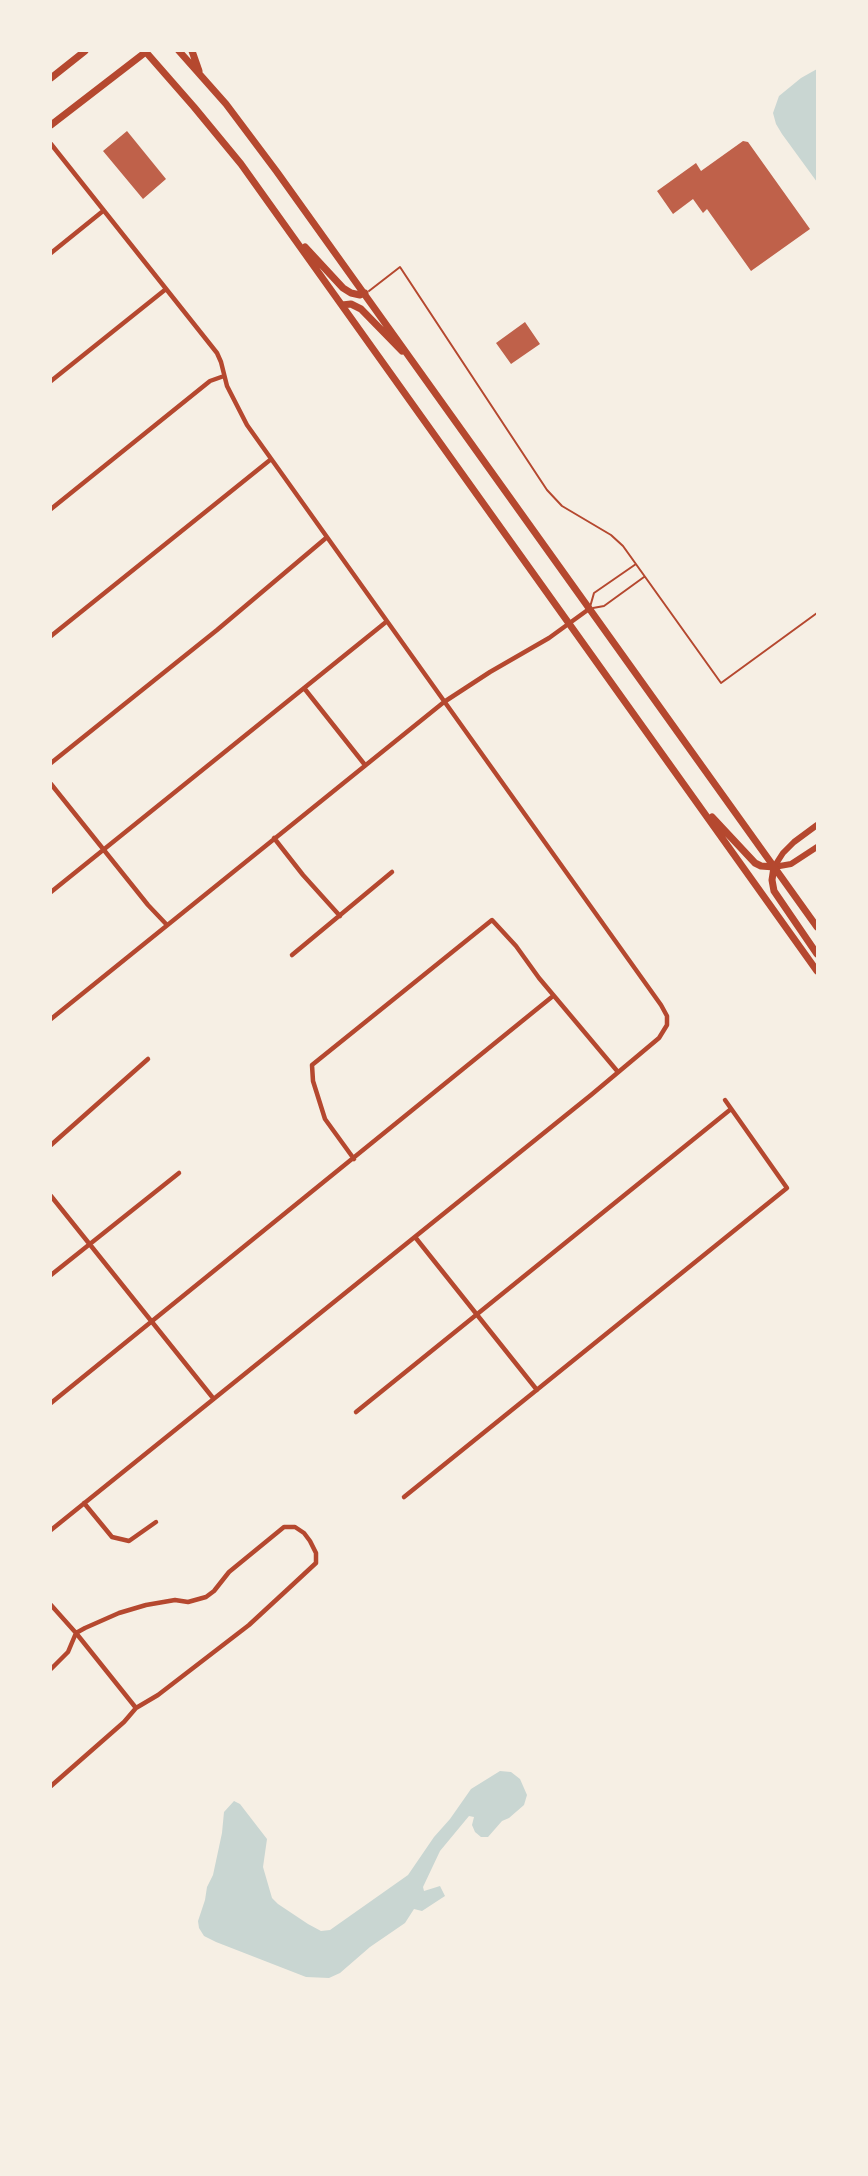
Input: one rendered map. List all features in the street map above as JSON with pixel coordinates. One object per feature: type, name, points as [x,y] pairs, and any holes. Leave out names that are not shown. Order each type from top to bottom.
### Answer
[{"type":"main road","points":[[51,78],[85,51]]},
{"type":"main road","points":[[51,125],[146,51],[217,133],[282,222],[817,971]]},
{"type":"main road","points":[[179,51],[250,134],[817,927]]},
{"type":"main road","points":[[192,51],[200,75]]},
{"type":"main road","points":[[282,222],[343,288],[351,293],[365,293]]},
{"type":"main road","points":[[342,305],[351,304],[362,309],[419,369]]},
{"type":"main road","points":[[691,793],[755,863],[761,866],[791,864],[817,847]]},
{"type":"main road","points":[[817,825],[783,853],[774,867],[772,880],[774,891],[817,954]]},
{"type":"street","points":[[51,144],[216,352],[223,376],[247,425],[270,460],[667,1016],[667,1025],[659,1038],[51,1530]]},
{"type":"street","points":[[51,253],[103,211]]},
{"type":"street","points":[[51,381],[166,289]]},
{"type":"street","points":[[51,509],[210,381],[223,376]]},
{"type":"street","points":[[51,636],[270,460]]},
{"type":"street","points":[[51,763],[218,630],[326,538]]},
{"type":"street","points":[[51,1019],[444,702],[479,678],[550,638],[590,609]]},
{"type":"street","points":[[51,892],[386,621]]},
{"type":"street","points":[[304,688],[365,765]]},
{"type":"street","points":[[51,784],[167,925]]},
{"type":"street","points":[[274,838],[340,916]]},
{"type":"street","points":[[292,955],[392,872]]},
{"type":"street","points":[[354,1159],[324,1119],[313,1081],[312,1065],[492,920],[618,1072]]},
{"type":"street","points":[[51,1403],[554,996]]},
{"type":"street","points":[[51,1145],[148,1059]]},
{"type":"street","points":[[404,1497],[787,1188],[725,1100]]},
{"type":"street","points":[[356,1412],[731,1109]]},
{"type":"street","points":[[51,1275],[179,1173]]},
{"type":"street","points":[[51,1196],[213,1398]]},
{"type":"street","points":[[415,1237],[537,1390]]},
{"type":"street","points":[[84,1503],[112,1537],[129,1541],[156,1522]]},
{"type":"street","points":[[51,1669],[68,1652],[76,1633],[119,1613],[146,1605],[175,1600],[188,1602],[206,1597],[229,1572],[284,1527],[295,1527],[304,1533],[316,1553],[316,1563],[249,1625],[158,1695],[136,1707],[124,1722],[51,1786]]},
{"type":"street","points":[[51,1605],[136,1707]]},
{"type":"lane","points":[[365,293],[400,267],[547,490],[562,506],[611,535],[623,546],[721,682],[817,612]]},
{"type":"lane","points":[[636,564],[594,593],[590,609],[604,606],[645,577]]},
{"type":"shaded area","points":[[817,69],[817,182],[782,134],[773,113],[779,96]]},
{"type":"shaded area","points":[[500,1771],[511,1772],[520,1779],[527,1795],[524,1805],[502,1821],[488,1837],[481,1837],[475,1832],[472,1825],[474,1817],[469,1816],[440,1851],[423,1887],[424,1891],[440,1886],[445,1896],[422,1911],[414,1909],[405,1923],[370,1947],[340,1973],[329,1978],[306,1977],[216,1942],[204,1936],[199,1928],[198,1921],[213,1875],[224,1812],[234,1801],[240,1804],[267,1839],[263,1867],[272,1898],[308,1924],[321,1931],[330,1930],[408,1875],[471,1789]]},
{"type":"building","points":[[127,131],[166,179],[143,199],[103,151]]},
{"type":"building","points":[[743,141],[748,142],[810,229],[751,271],[707,209],[703,213],[693,199],[673,214],[657,191],[696,163],[701,171]]},
{"type":"building","points":[[525,322],[540,344],[511,364],[496,343]]}]
